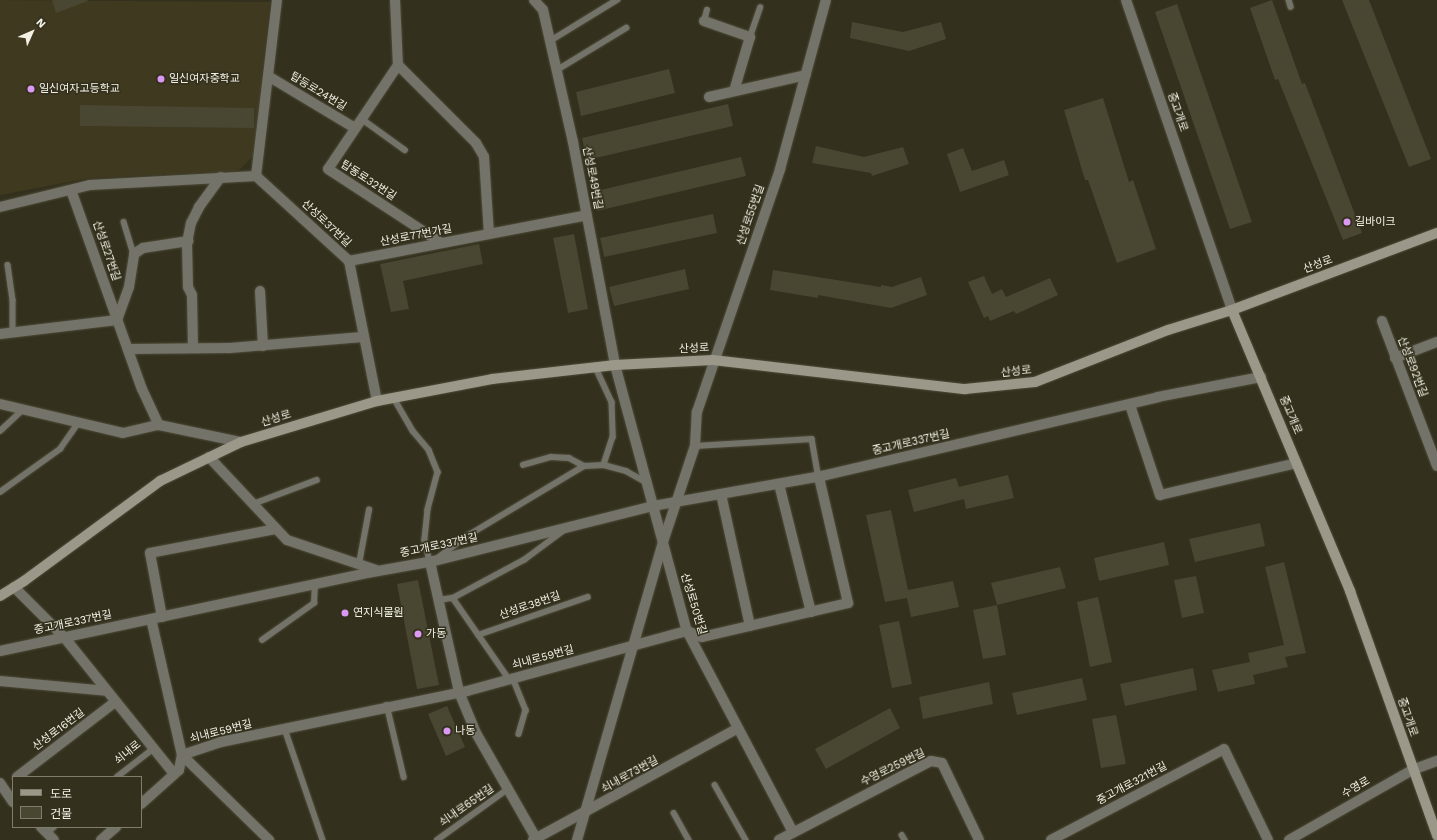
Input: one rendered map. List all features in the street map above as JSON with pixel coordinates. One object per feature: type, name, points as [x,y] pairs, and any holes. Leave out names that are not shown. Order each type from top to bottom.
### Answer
[{"type":"street","points":[[0,207],[90,186],[256,176],[277,0]]},
{"type":"street","points":[[395,0],[398,65],[476,143],[484,157],[489,234]]},
{"type":"street","name":"산성로49번길","points":[[534,0],[543,10],[557,70],[587,215],[615,365]]},
{"type":"street","name":"산성로55번길","points":[[662,542],[695,446],[697,412],[713,360],[780,169],[826,0]]},
{"type":"street","name":"중고개로","points":[[1126,0],[1232,310],[1350,591],[1412,770],[1437,836]]},
{"type":"street","points":[[704,21],[750,37],[734,91]]},
{"type":"street","name":"탑동로32번길","points":[[398,65],[328,169],[441,243]]},
{"type":"street","points":[[709,96],[806,75]]},
{"type":"street","name":"탑동로24번길","points":[[268,76],[356,128]]},
{"type":"street","name":"산성로37번길","points":[[256,176],[349,261],[377,401]]},
{"type":"street","points":[[193,348],[192,295],[188,287],[188,241],[191,223],[199,207],[221,177]]},
{"type":"street","name":"산성로27번길","points":[[71,190],[117,320],[158,425]]},
{"type":"street","name":"산성로77번가길","points":[[349,261],[587,215]]},
{"type":"street","name":"산성로","points":[[1,595],[160,481],[241,442],[377,401],[492,379],[615,365],[713,360],[965,388],[1035,382],[1168,330],[1232,310],[1437,233]]},
{"type":"street","points":[[134,254],[143,248],[188,241]]},
{"type":"street","name":"산성로27번길","points":[[117,320],[129,287],[134,254]]},
{"type":"street","points":[[260,291],[263,346]]},
{"type":"street","points":[[0,334],[117,320]]},
{"type":"street","name":"산성로92번길","points":[[1382,321],[1437,466]]},
{"type":"street","points":[[128,349],[263,346],[364,337]]},
{"type":"street","points":[[1396,358],[1437,342]]},
{"type":"street","name":"산성로50번길","points":[[615,365],[687,631],[737,729],[793,832]]},
{"type":"street","name":"중고개로337번길","points":[[0,651],[378,571],[432,562],[653,506],[819,477],[1130,405],[1261,378]]},
{"type":"street","points":[[0,404],[122,433],[158,425],[241,442]]},
{"type":"street","points":[[1130,405],[1160,495],[1296,463]]},
{"type":"street","points":[[209,458],[287,540],[378,571]]},
{"type":"street","points":[[687,631],[702,637],[848,603],[819,477]]},
{"type":"street","points":[[779,484],[811,612]]},
{"type":"street","points":[[721,494],[750,626]]},
{"type":"street","points":[[162,617],[150,553],[276,529]]},
{"type":"street","points":[[577,840],[634,646],[662,542]]},
{"type":"street","points":[[432,562],[438,600],[459,692],[476,733],[535,840]]},
{"type":"street","points":[[14,587],[64,637],[174,774]]},
{"type":"street","points":[[151,620],[182,755],[269,840]]},
{"type":"street","name":"쇠내로59번길","points":[[142,803],[179,770],[182,755],[221,742],[459,692],[687,631]]},
{"type":"street","points":[[0,681],[107,691]]},
{"type":"street","name":"산성로16번길","points":[[18,776],[116,702]]},
{"type":"street","name":"쇠내로73번길","points":[[535,840],[737,729]]},
{"type":"street","name":"중고개로321번길","points":[[1051,840],[1224,749],[1268,840]]},
{"type":"street","name":"수영로259번길","points":[[780,840],[931,761],[942,763],[979,840]]},
{"type":"street","name":"수영로","points":[[1289,840],[1412,770],[1437,761]]},
{"type":"street","points":[[12,780],[2,785],[12,801]]},
{"type":"street","points":[[0,798],[12,803]]},
{"type":"street","points":[[101,840],[115,828]]},
{"type":"lane","points":[[550,41],[617,0]]},
{"type":"lane","points":[[1289,0],[1291,8]]},
{"type":"lane","points":[[750,37],[760,8]]},
{"type":"lane","points":[[704,21],[707,10]]},
{"type":"lane","points":[[557,70],[626,28]]},
{"type":"lane","points":[[362,119],[405,150]]},
{"type":"lane","points":[[124,222],[134,254]]},
{"type":"lane","points":[[8,265],[13,300],[13,332]]},
{"type":"lane","points":[[596,368],[612,402],[613,437],[604,465]]},
{"type":"lane","points":[[394,398],[413,431],[429,450],[438,472],[428,510],[425,540],[432,562],[467,536],[584,466],[604,465],[626,471],[646,482]]},
{"type":"lane","points":[[0,431],[24,409]]},
{"type":"lane","points":[[0,492],[60,449],[78,422]]},
{"type":"lane","points":[[695,446],[812,439],[819,477]]},
{"type":"lane","points":[[523,465],[551,457],[569,458],[584,466]]},
{"type":"lane","points":[[253,504],[317,480]]},
{"type":"lane","points":[[359,564],[369,510]]},
{"type":"lane","name":"중고개로337번길","points":[[438,600],[453,598],[524,560],[568,527]]},
{"type":"lane","points":[[262,640],[314,603],[315,584]]},
{"type":"lane","name":"산성로38번길","points":[[478,635],[588,597]]},
{"type":"lane","points":[[453,598],[478,635],[511,679],[526,710],[519,734]]},
{"type":"lane","points":[[387,706],[404,777]]},
{"type":"lane","points":[[285,729],[323,840]]},
{"type":"lane","name":"쇠내로","points":[[118,776],[153,748]]},
{"type":"lane","points":[[715,786],[746,840]]},
{"type":"lane","name":"쇠내로65번길","points":[[437,840],[508,789]]},
{"type":"lane","points":[[674,813],[689,840]]},
{"type":"shaded area","name":"일신여자중학교","points":[[0,0],[270,2],[253,156],[238,171],[90,178],[0,195]]},
{"type":"building","points":[[52,0],[87,0],[88,1],[56,13]]},
{"type":"building","points":[[1272,0],[1302,84],[1305,83],[1362,233],[1343,240],[1278,79],[1275,80],[1250,8]]},
{"type":"building","points":[[1342,0],[1369,0],[1431,159],[1409,167]]},
{"type":"building","points":[[1177,4],[1252,222],[1230,229],[1155,12]]},
{"type":"building","points":[[852,22],[903,32],[941,22],[946,39],[909,51],[850,38]]},
{"type":"building","points":[[669,69],[675,93],[581,116],[576,92]]},
{"type":"building","points":[[1103,98],[1129,182],[1133,180],[1156,249],[1117,263],[1088,180],[1085,180],[1064,110]]},
{"type":"building","points":[[728,104],[733,126],[587,160],[582,138]]},
{"type":"building","points":[[80,105],[254,108],[254,128],[80,126]]},
{"type":"building","points":[[816,146],[864,157],[903,147],[909,164],[872,176],[871,173],[812,163]]},
{"type":"building","points":[[963,148],[972,171],[1004,160],[1009,175],[960,192],[947,154]]},
{"type":"building","points":[[741,157],[746,176],[597,211],[592,192]]},
{"type":"building","points":[[713,214],[717,233],[604,257],[600,238]]},
{"type":"building","points":[[574,234],[588,309],[568,313],[553,238]]},
{"type":"building","points":[[479,244],[483,264],[403,281],[409,309],[391,312],[380,264]]},
{"type":"building","points":[[685,269],[689,289],[614,306],[609,287]]},
{"type":"building","points":[[773,270],[881,287],[881,285],[892,287],[921,277],[927,295],[891,308],[818,295],[818,298],[770,290]]},
{"type":"building","points":[[984,276],[992,294],[1002,289],[1006,297],[1050,278],[1058,295],[1016,314],[1014,311],[990,321],[988,316],[984,318],[968,282]]},
{"type":"building","points":[[1008,475],[1014,498],[966,509],[964,499],[914,512],[908,490],[956,478],[959,487]]},
{"type":"building","points":[[891,510],[908,590],[953,581],[959,607],[911,617],[907,598],[885,602],[866,515]]},
{"type":"building","points":[[1260,523],[1265,546],[1195,562],[1189,539]]},
{"type":"building","points":[[1164,542],[1169,565],[1099,581],[1094,558]]},
{"type":"building","points":[[1284,562],[1306,653],[1285,657],[1288,667],[1253,675],[1255,684],[1218,692],[1212,670],[1250,662],[1248,653],[1284,645],[1265,567]]},
{"type":"building","points":[[1060,567],[1066,588],[997,605],[991,583]]},
{"type":"building","points":[[1196,576],[1204,613],[1182,618],[1174,580]]},
{"type":"building","name":"가동","points":[[418,580],[439,685],[417,689],[397,584]]},
{"type":"building","points":[[1098,597],[1112,662],[1090,667],[1077,602]]},
{"type":"building","points":[[997,605],[1006,655],[983,659],[973,610]]},
{"type":"building","points":[[899,621],[912,684],[892,688],[879,625]]},
{"type":"building","points":[[1193,668],[1197,690],[1125,706],[1120,684]]},
{"type":"building","points":[[1082,678],[1087,700],[1017,715],[1012,693]]},
{"type":"building","points":[[989,682],[993,704],[923,719],[919,697]]},
{"type":"building","name":"나동","points":[[447,706],[465,747],[446,756],[428,714]]},
{"type":"building","points":[[890,708],[900,728],[826,769],[815,749]]},
{"type":"building","points":[[1116,715],[1126,764],[1101,768],[1092,719]]},
{"type":"place","name":"일신여자중학교","points":[[161,79]]},
{"type":"place","name":"일신여자고등학교","points":[[31,89]]},
{"type":"place","name":"길바이크","points":[[1347,222]]},
{"type":"place","name":"연지식물원","points":[[345,613]]},
{"type":"place","name":"가동","points":[[418,634]]},
{"type":"place","name":"나동","points":[[447,731]]}]
